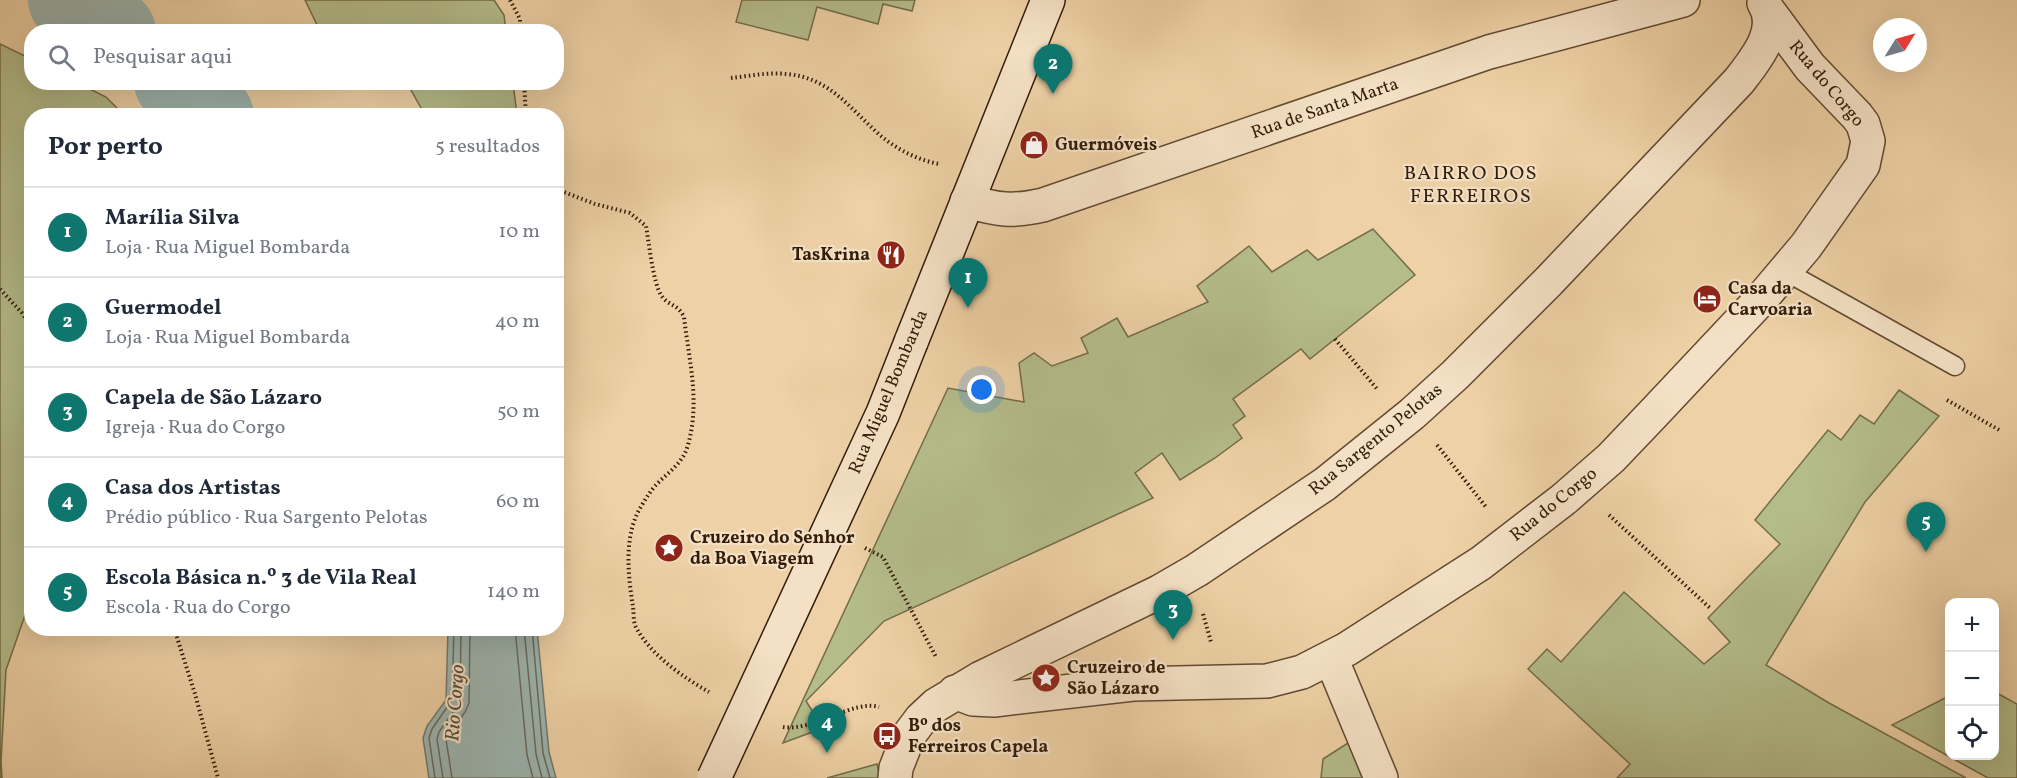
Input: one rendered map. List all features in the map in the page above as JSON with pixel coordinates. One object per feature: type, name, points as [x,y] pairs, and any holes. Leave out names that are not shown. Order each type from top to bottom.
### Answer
[{"type":"street","name":"Rua Miguel Bombarda","points":[[714,778],[883,413],[1048,0]]},
{"type":"street","name":"Rua de Santa Marta","points":[[967,201],[1013,211],[1043,205],[1489,52],[1683,0]]},
{"type":"street","name":"Rua do Corgo","points":[[955,692],[973,699],[994,700],[1133,684],[1267,681],[1286,678],[1331,657],[1481,562],[1513,540],[1579,487],[1611,458],[1763,297],[1806,246],[1863,165],[1868,141],[1863,124],[1810,68],[1764,3]]},
{"type":"street","name":"Rua Sargento Pelotas","points":[[896,778],[896,768],[909,735],[921,719],[955,692],[1159,592],[1190,574],[1324,484],[1408,417],[1455,375],[1549,281],[1739,81],[1761,48],[1769,31],[1770,18],[1764,3]]},
{"type":"street","points":[[1331,657],[1381,778]]},
{"type":"lane","points":[[1785,271],[1955,366]]},
{"type":"path","points":[[510,0],[520,19],[520,24]]},
{"type":"path","points":[[730,78],[788,74],[816,82],[837,94],[876,131],[897,147],[917,158],[944,165]]},
{"type":"path","points":[[524,90],[526,108]]},
{"type":"path","points":[[564,192],[595,204],[630,213],[646,226],[654,279],[659,293],[665,300],[680,308],[684,317],[695,386],[694,416],[687,450],[680,462],[655,486],[640,507],[631,530],[628,559],[630,593],[636,628],[653,650],[688,680],[715,696]]},
{"type":"path","points":[[0,290],[24,316]]},
{"type":"path","points":[[1335,339],[1408,417],[1513,540]]},
{"type":"path","points":[[1579,487],[1710,608]]},
{"type":"path","points":[[858,544],[883,557],[933,651]]},
{"type":"path","points":[[1190,574],[1224,682]]},
{"type":"path","points":[[177,636],[218,778]]},
{"type":"path","points":[[778,726],[800,727],[871,705],[882,708],[892,715],[909,735]]},
{"type":"green space","points":[[305,0],[494,0],[504,15],[505,24],[317,24]]},
{"type":"green space","points":[[742,0],[915,0],[912,11],[883,4],[878,24],[817,7],[808,40],[736,22]]},
{"type":"green space","points":[[0,44],[24,56],[24,90],[92,90],[106,97],[117,108],[24,108],[24,618],[6,670],[2,778],[0,778]]},
{"type":"green space","points":[[411,90],[514,90],[516,108],[421,108]]},
{"type":"green space","points":[[1373,229],[1415,275],[1310,359],[1301,349],[1233,399],[1245,416],[1233,425],[1242,438],[1180,480],[1162,453],[1135,473],[1153,498],[884,621],[806,701],[823,728],[783,743],[948,388],[1024,402],[1019,363],[1034,353],[1052,366],[1088,353],[1081,338],[1117,318],[1128,337],[1208,302],[1197,286],[1249,246],[1272,272],[1307,250],[1318,260]]},
{"type":"green space","points":[[1899,390],[1939,416],[1865,502],[1766,665],[1829,703],[1966,778],[1617,778],[1630,764],[1528,669],[1547,649],[1561,662],[1624,592],[1704,664],[1730,642],[1708,618],[1780,544],[1755,520],[1828,430],[1841,440],[1860,415],[1874,424]]},
{"type":"green space","points":[[1999,694],[2017,704],[2017,778],[1988,778],[1955,760],[1999,760]]},
{"type":"green space","points":[[1945,698],[1945,754],[1892,725]]},
{"type":"green space","points":[[1359,736],[1375,778],[1321,778],[1323,759]]},
{"type":"green space","points":[[877,764],[880,778],[827,778]]},
{"type":"water","points":[[448,636],[538,636],[549,752],[556,778],[429,778],[423,738],[427,726],[446,700]]},
{"type":"waterway","name":"Rio Corgo","points":[[70,0],[103,24]]},
{"type":"waterway","name":"Rio Corgo","points":[[184,90],[204,108]]},
{"type":"place","name":"Guermodel","points":[[1053,94]]},
{"type":"place","name":"Guermóveis","points":[[1034,145]]},
{"type":"place","name":"TasKrina","points":[[891,255]]},
{"type":"place","name":"Casa da Carvoaria","points":[[1707,299]]},
{"type":"place","name":"Marília Silva","points":[[968,308]]},
{"type":"place","name":"Cruzeiro do Senhor da Boa Viagem","points":[[669,548]]},
{"type":"place","name":"Escola Básica n.º 3 de Vila Real","points":[[1926,552]]},
{"type":"place","name":"Capela de São Lázaro","points":[[1173,640]]},
{"type":"place","name":"Cruzeiro de São Lázaro","points":[[1046,678]]},
{"type":"place","name":"Bº dos Ferreiros Capela","points":[[887,736]]},
{"type":"place","name":"Casa dos Artistas","points":[[827,753]]},
{"type":"district","name":"BAIRRO DOS FERREIROS","points":[[1471,186]]}]
